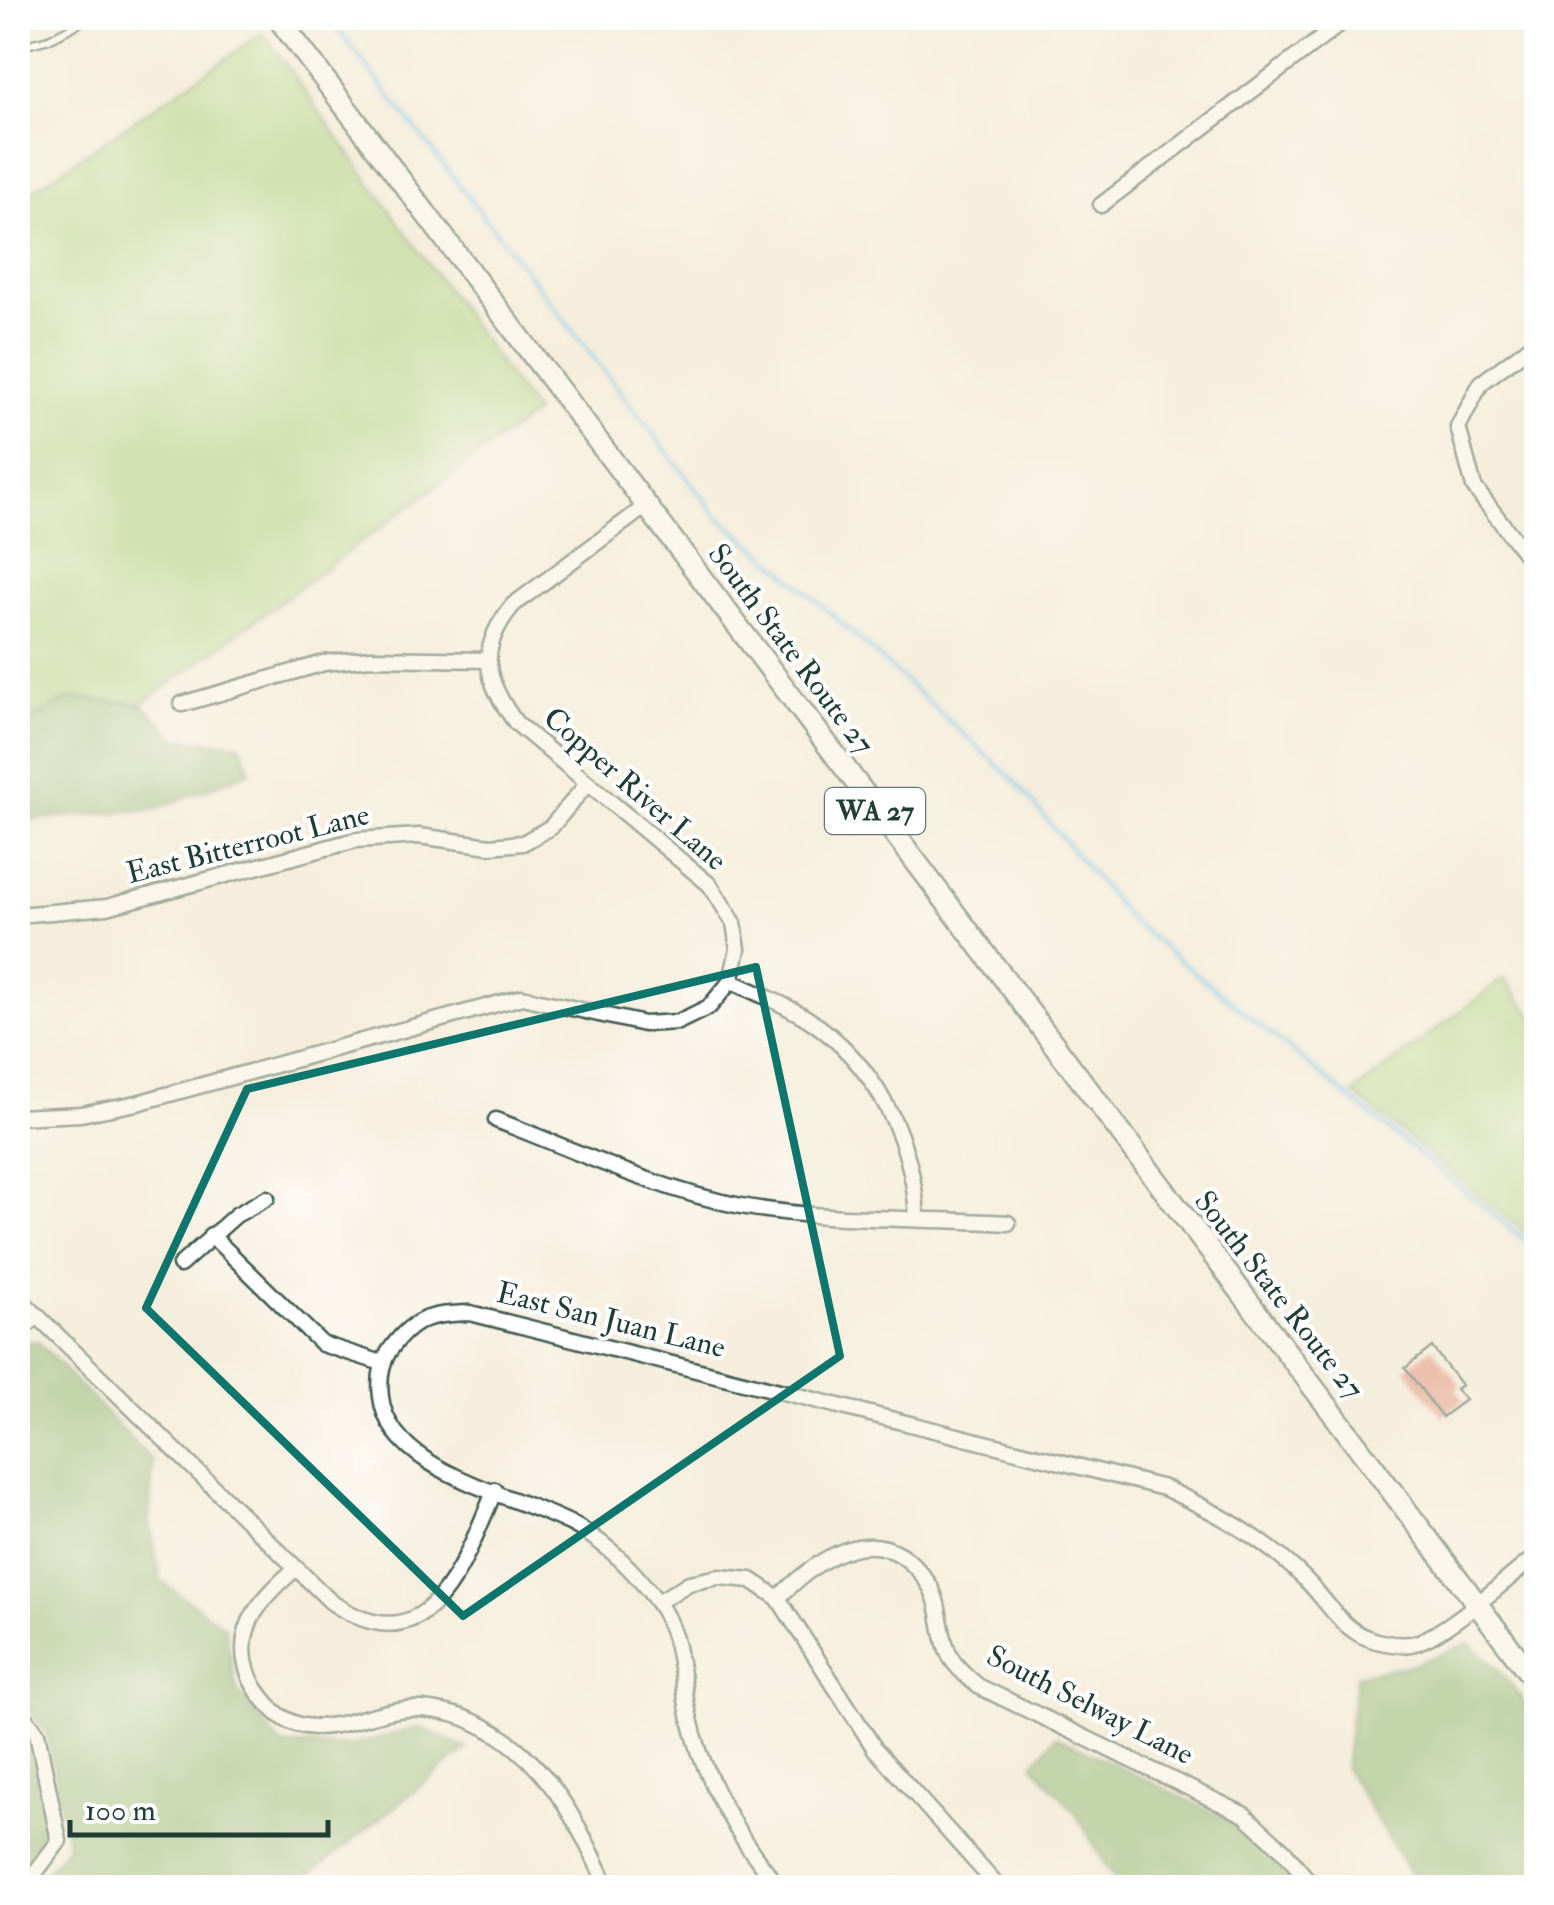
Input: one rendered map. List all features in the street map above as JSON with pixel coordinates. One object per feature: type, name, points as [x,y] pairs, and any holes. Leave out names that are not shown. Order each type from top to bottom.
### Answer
[{"type":"main road","name":"South State Route 27","points":[[278,18],[1476,1600]]},
{"type":"main road","name":"WA 27","points":[[1476,1600],[1536,1682]]},
{"type":"street","points":[[1101,205],[1348,18]]},
{"type":"street","points":[[1536,342],[1481,382],[1458,427],[1474,487],[1536,568]]},
{"type":"street","points":[[182,704],[324,663],[371,658],[487,660],[498,624],[513,605],[646,506]]},
{"type":"street","name":"Copper River Lane","points":[[487,660],[494,692],[516,723],[710,885],[734,923],[738,949],[731,981]]},
{"type":"street","name":"East Bitterroot Lane","points":[[18,915],[107,908],[356,840],[418,836],[490,846],[524,843],[551,826],[587,784]]},
{"type":"street","points":[[18,1118],[81,1114],[137,1103],[522,997],[644,1024],[678,1022],[709,1007],[731,981],[809,1020],[862,1067],[896,1121],[915,1180],[917,1217]]},
{"type":"street","points":[[496,1120],[679,1188],[740,1206],[806,1214],[1008,1223]]},
{"type":"street","points":[[180,1264],[211,1235],[267,1198]]},
{"type":"street","points":[[211,1235],[322,1344],[382,1363],[383,1414],[398,1440],[427,1462],[576,1526],[612,1549],[658,1602],[679,1653],[688,1714],[706,1766],[734,1826],[780,1888]]},
{"type":"street","points":[[18,1297],[296,1568],[355,1618],[386,1625],[420,1616],[444,1599],[496,1490]]},
{"type":"street","name":"East San Juan Lane","points":[[382,1363],[401,1334],[432,1314],[470,1313],[1164,1488],[1218,1512],[1261,1541],[1357,1634],[1380,1642],[1412,1644],[1444,1629],[1536,1556]]},
{"type":"street","points":[[18,1332],[38,1316]]},
{"type":"street","name":"South Selway Lane","points":[[778,1598],[812,1564],[844,1548],[878,1547],[907,1560],[930,1585],[952,1660],[978,1686],[1244,1815],[1284,1851],[1314,1888]]},
{"type":"street","points":[[296,1568],[264,1598],[247,1624],[242,1652],[251,1683],[275,1714],[312,1730],[399,1709],[435,1710],[474,1722],[536,1764],[550,1781],[608,1888]]},
{"type":"street","points":[[658,1602],[689,1583],[720,1577],[750,1580],[778,1598],[875,1750],[999,1888]]},
{"type":"street","points":[[18,1708],[37,1733],[59,1842],[35,1872],[18,1885]]},
{"type":"lane","points":[[18,47],[49,39],[89,18]]},
{"type":"highlighted area","points":[[756,967],[840,1356],[463,1616],[146,1308],[247,1089]]},
{"type":"green space","points":[[263,33],[535,413],[142,704],[71,698],[18,726],[18,200]]},
{"type":"green space","points":[[71,698],[142,704],[177,739],[240,744],[251,771],[156,809],[35,819],[18,830],[18,726]]},
{"type":"green space","points":[[1504,978],[1536,1020],[1536,1241],[1353,1093]]},
{"type":"green space","points":[[19,1341],[38,1342],[153,1462],[149,1519],[161,1581],[225,1627],[237,1691],[281,1745],[349,1746],[420,1727],[467,1749],[294,1887],[34,1887],[68,1846],[47,1734],[18,1695]]},
{"type":"green space","points":[[1469,1643],[1503,1674],[1536,1718],[1536,1887],[1411,1887],[1416,1882],[1345,1769],[1356,1675],[1413,1665]]},
{"type":"green space","points":[[18,1727],[28,1741],[49,1833],[26,1863],[18,1867]]},
{"type":"green space","points":[[1056,1736],[1219,1815],[1264,1847],[1294,1887],[1119,1887],[1075,1812],[1033,1765]]},
{"type":"building","points":[[1432,1347],[1461,1385],[1456,1389],[1465,1400],[1442,1417],[1405,1368]]},
{"type":"waterway","points":[[329,18],[718,517],[772,560],[1014,780],[1130,920],[1536,1249]]}]
